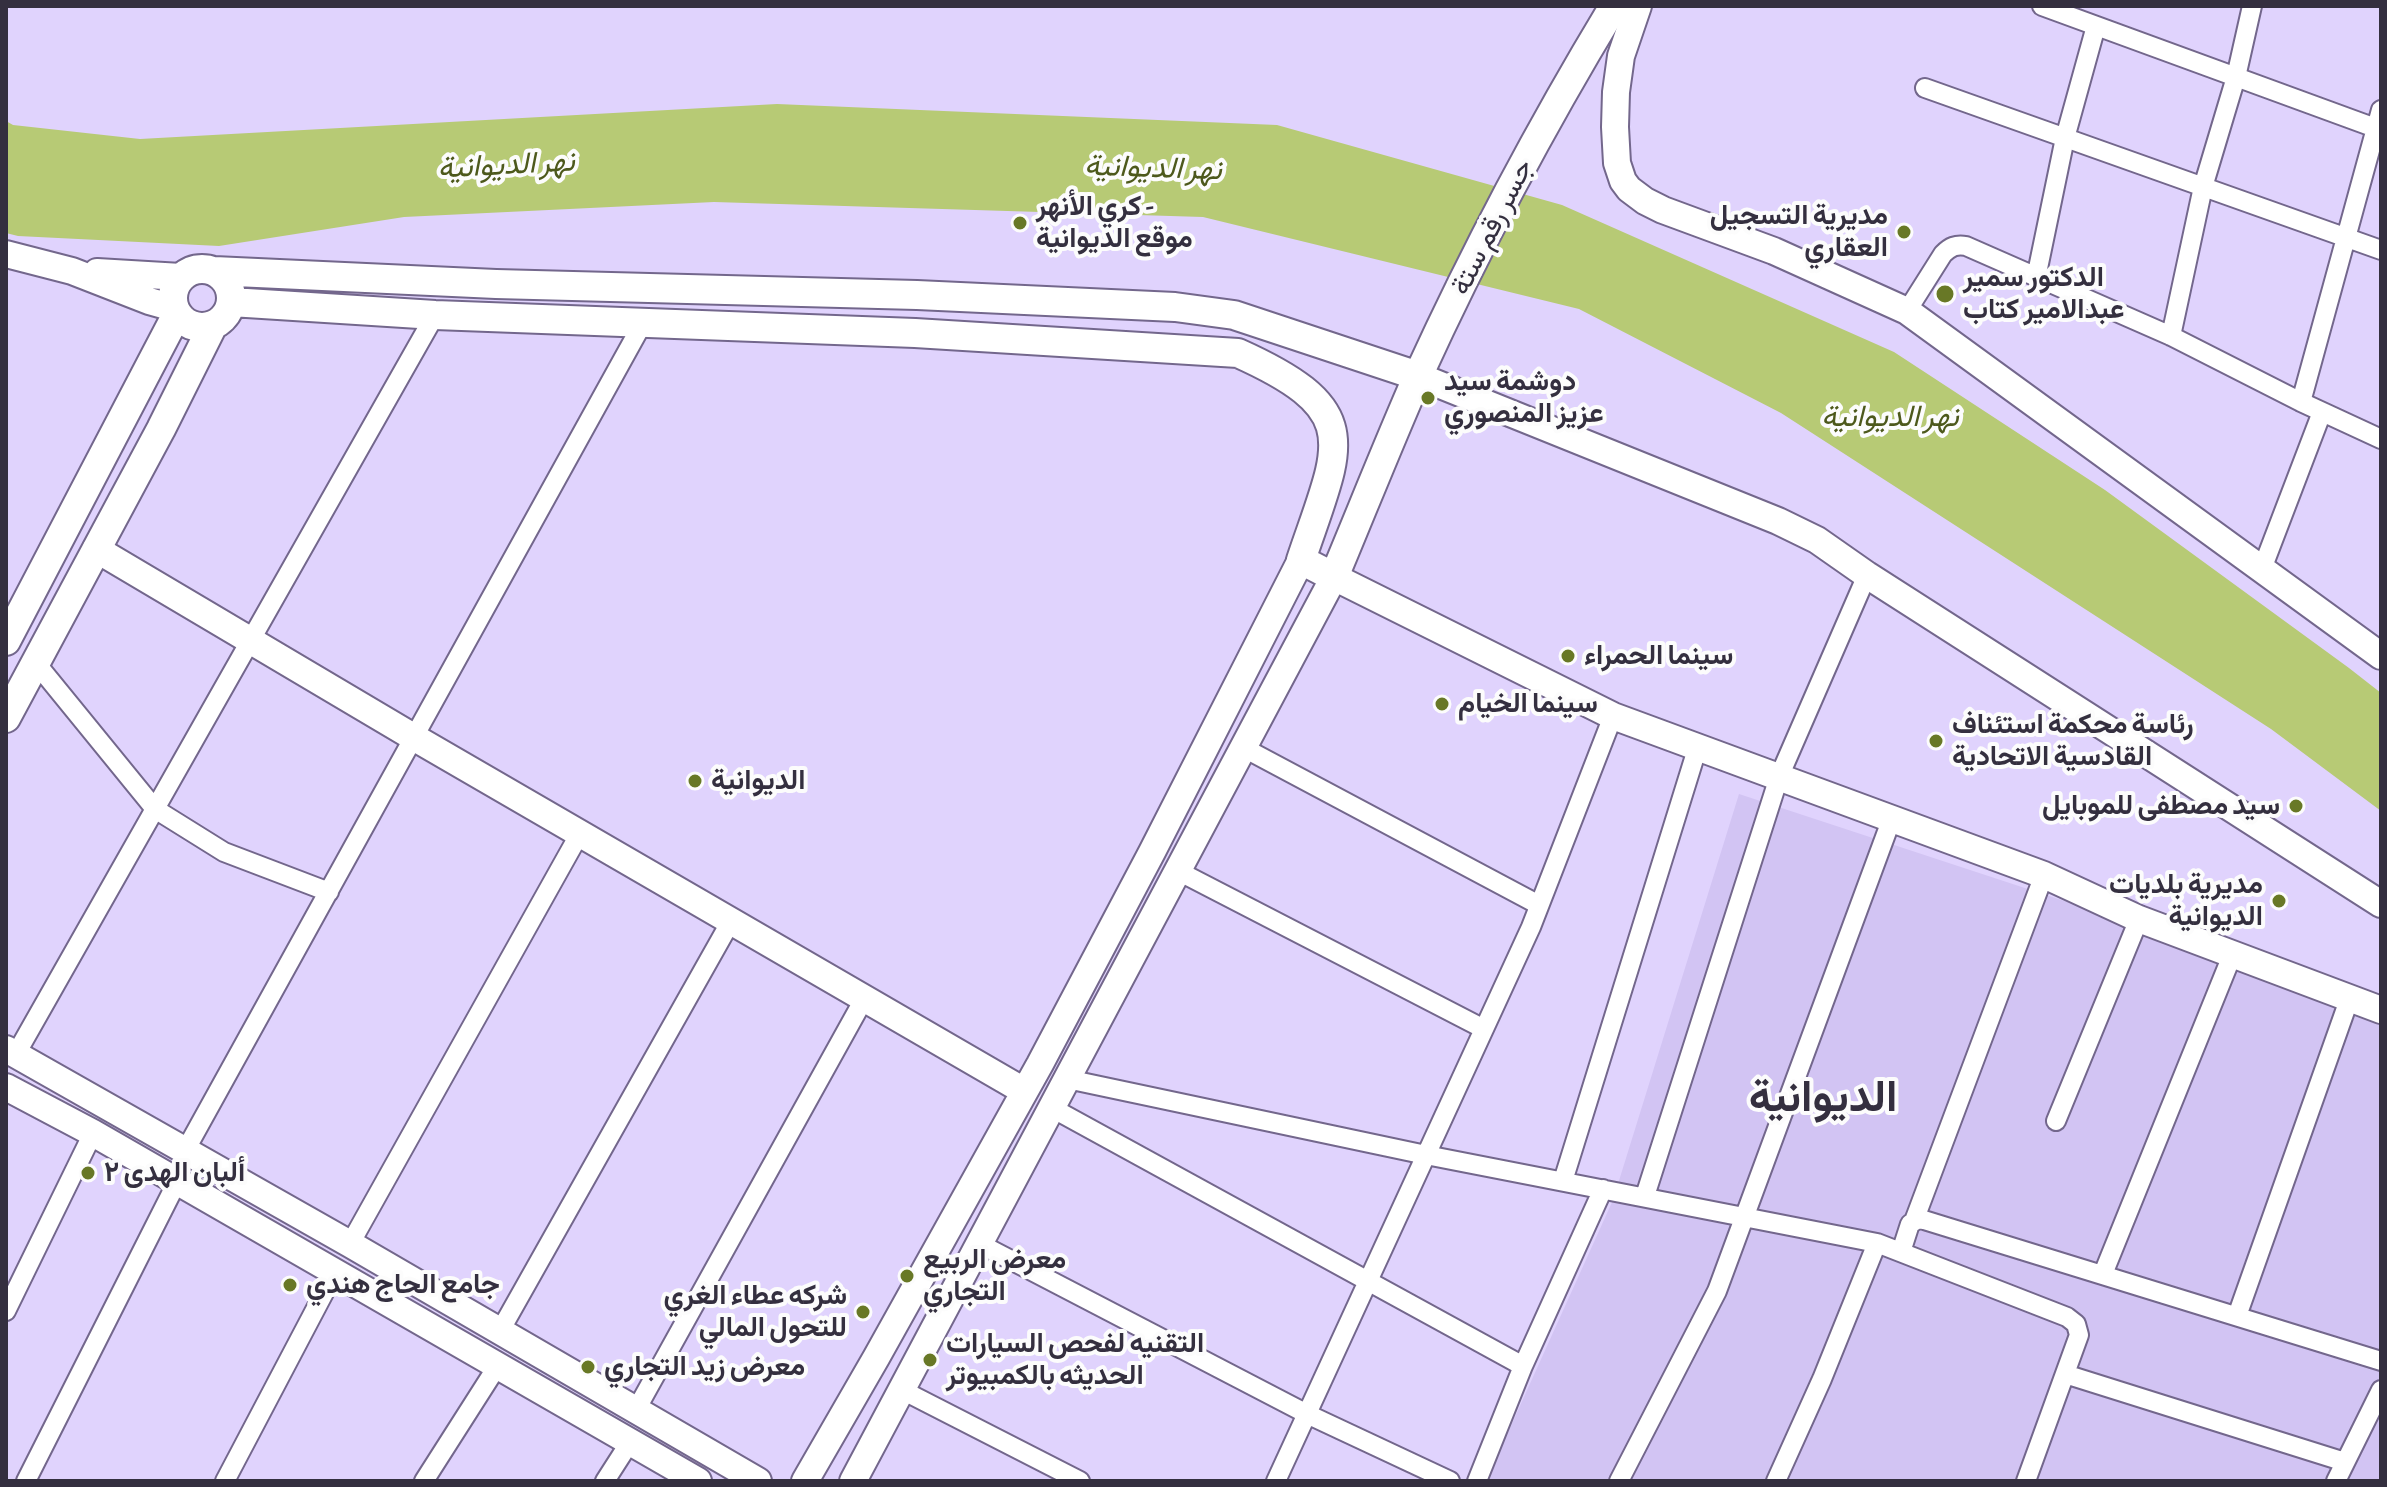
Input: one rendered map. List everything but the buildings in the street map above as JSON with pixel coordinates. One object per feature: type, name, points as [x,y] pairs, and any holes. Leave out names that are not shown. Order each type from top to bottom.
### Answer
[{"type":"main road","points":[[1586,53],[1607,6]]},
{"type":"main road","points":[[1586,53],[1614,6]]},
{"type":"main road","points":[[1638,6],[1621,56],[1616,92],[1617,163],[1629,189],[1663,210],[1774,251],[1907,311],[2381,656]]},
{"type":"main road","name":"جسر رقم ستة","points":[[1334,577],[1418,376],[1539,134],[1586,53]]},
{"type":"main road","points":[[6,254],[72,271],[175,311],[193,326],[213,325]]},
{"type":"main road","points":[[72,271],[181,277],[197,269],[496,284],[917,295],[1128,303],[1234,315],[1418,376],[1778,521],[1817,540],[2381,904]]},
{"type":"main road","points":[[6,718],[213,325],[227,312],[231,302],[228,284],[214,271]]},
{"type":"main road","points":[[6,641],[175,311],[172,294],[181,277]]},
{"type":"main road","points":[[492,315],[496,284]]},
{"type":"main road","points":[[915,333],[917,295]]},
{"type":"main road","points":[[231,302],[435,315],[915,333],[1238,353],[1279,371],[1305,390],[1322,407],[1334,429],[1331,472],[1301,560],[1152,852],[1024,1091],[805,1481]]},
{"type":"main road","points":[[96,549],[1024,1091]]},
{"type":"main road","points":[[1301,560],[1613,716],[2044,875],[2139,919],[2381,1010]]},
{"type":"main road","points":[[853,1481],[1334,577]]},
{"type":"main road","points":[[11,1051],[758,1481]]},
{"type":"main road","points":[[6,1087],[93,1133],[698,1481]]},
{"type":"street","points":[[2042,6],[2236,77],[2379,122],[2301,402]]},
{"type":"street","points":[[2171,336],[2203,187],[2236,77],[2252,6]]},
{"type":"street","points":[[2036,278],[2065,138],[2096,26]]},
{"type":"street","points":[[1925,88],[2381,250]]},
{"type":"street","points":[[1907,311],[1943,254],[1958,244],[2171,336],[2381,439]]},
{"type":"street","points":[[11,1051],[252,641],[435,315]]},
{"type":"street","points":[[185,1151],[644,321]]},
{"type":"street","points":[[2262,569],[2322,412]]},
{"type":"street","points":[[1645,1196],[1779,777],[1867,575]]},
{"type":"street","points":[[36,663],[155,809],[224,852],[329,892]]},
{"type":"street","points":[[1276,1481],[1539,905],[1613,716]]},
{"type":"street","points":[[1563,1181],[1698,746]]},
{"type":"street","points":[[1244,748],[1539,905]]},
{"type":"street","points":[[1619,1481],[1706,1316],[1892,818]]},
{"type":"street","points":[[350,1244],[580,833]]},
{"type":"street","points":[[1178,871],[1484,1029]]},
{"type":"street","points":[[1901,1252],[2044,875]]},
{"type":"street","points":[[2056,1121],[2139,919]]},
{"type":"street","points":[[500,1331],[731,921]]},
{"type":"street","points":[[2103,1274],[2233,953]]},
{"type":"street","points":[[2237,1316],[2350,997]]},
{"type":"street","points":[[636,1410],[864,999]]},
{"type":"street","points":[[1067,1079],[1426,1155],[1877,1243],[2067,1317],[2076,1324],[2079,1335],[2026,1481]]},
{"type":"street","points":[[1052,1108],[1523,1366]]},
{"type":"street","points":[[6,1311],[93,1133]]},
{"type":"street","points":[[26,1481],[177,1182]]},
{"type":"street","points":[[1477,1481],[1523,1366],[1603,1189]]},
{"type":"street","points":[[1914,1221],[1924,1220],[2381,1361]]},
{"type":"street","points":[[1776,1481],[1822,1379],[1877,1243]]},
{"type":"street","points":[[980,1244],[1307,1414],[1450,1481]]},
{"type":"street","points":[[225,1481],[335,1272]]},
{"type":"street","points":[[424,1481],[498,1365]]},
{"type":"street","points":[[2065,1374],[2345,1462]]},
{"type":"street","points":[[902,1390],[1080,1481]]},
{"type":"street","points":[[2336,1481],[2381,1390]]},
{"type":"street","points":[[605,1481],[630,1442]]},
{"type":"shaded area","points":[[1739,794],[2335,990],[2381,1016],[2381,1481],[1486,1481],[1613,1200]]},
{"type":"water","name":"نهر الديوانية","points":[[777,104],[1277,125],[1562,205],[1894,352],[2105,490],[2349,668],[2381,693],[2381,811],[2271,729],[1781,413],[1579,309],[1203,217],[714,202],[404,217],[219,246],[6,233],[6,121],[13,125],[140,139]]},
{"type":"place","name":"كري الأنهر - موقع الديوانية","points":[[1020,223]]},
{"type":"place","name":"مديرية التسجيل العقاري","points":[[1904,232]]},
{"type":"place","name":"الدكتور سمير عبدالامير كتاب","points":[[1945,294]]},
{"type":"place","name":"دوشمة سيد عزيز المنصوري","points":[[1428,398]]},
{"type":"place","name":"سينما الحمراء","points":[[1568,656]]},
{"type":"place","name":"سينما الخيام","points":[[1442,704]]},
{"type":"place","name":"رئاسة محكمة استئناف القادسية الاتحادية","points":[[1936,741]]},
{"type":"place","name":"الديوانية","points":[[695,781]]},
{"type":"place","name":"سيد مصطفى للموبايل","points":[[2296,806]]},
{"type":"place","name":"مديرية بلديات الديوانية","points":[[2279,901]]},
{"type":"place","name":"ألبان الهدى ٢","points":[[88,1173]]},
{"type":"place","name":"معرض الربيع التجاري","points":[[907,1276]]},
{"type":"place","name":"جامع الحاج هندي","points":[[290,1285]]},
{"type":"place","name":"شركه عطاء الغري للتحول المالي","points":[[863,1312]]},
{"type":"place","name":"التقنيه لفحص السيارات الحديثه بالكمبيوتر","points":[[930,1360]]},
{"type":"place","name":"معرض زيد التجاري","points":[[588,1367]]},
{"type":"district","name":"الديوانية","points":[[1823,1098]]}]
